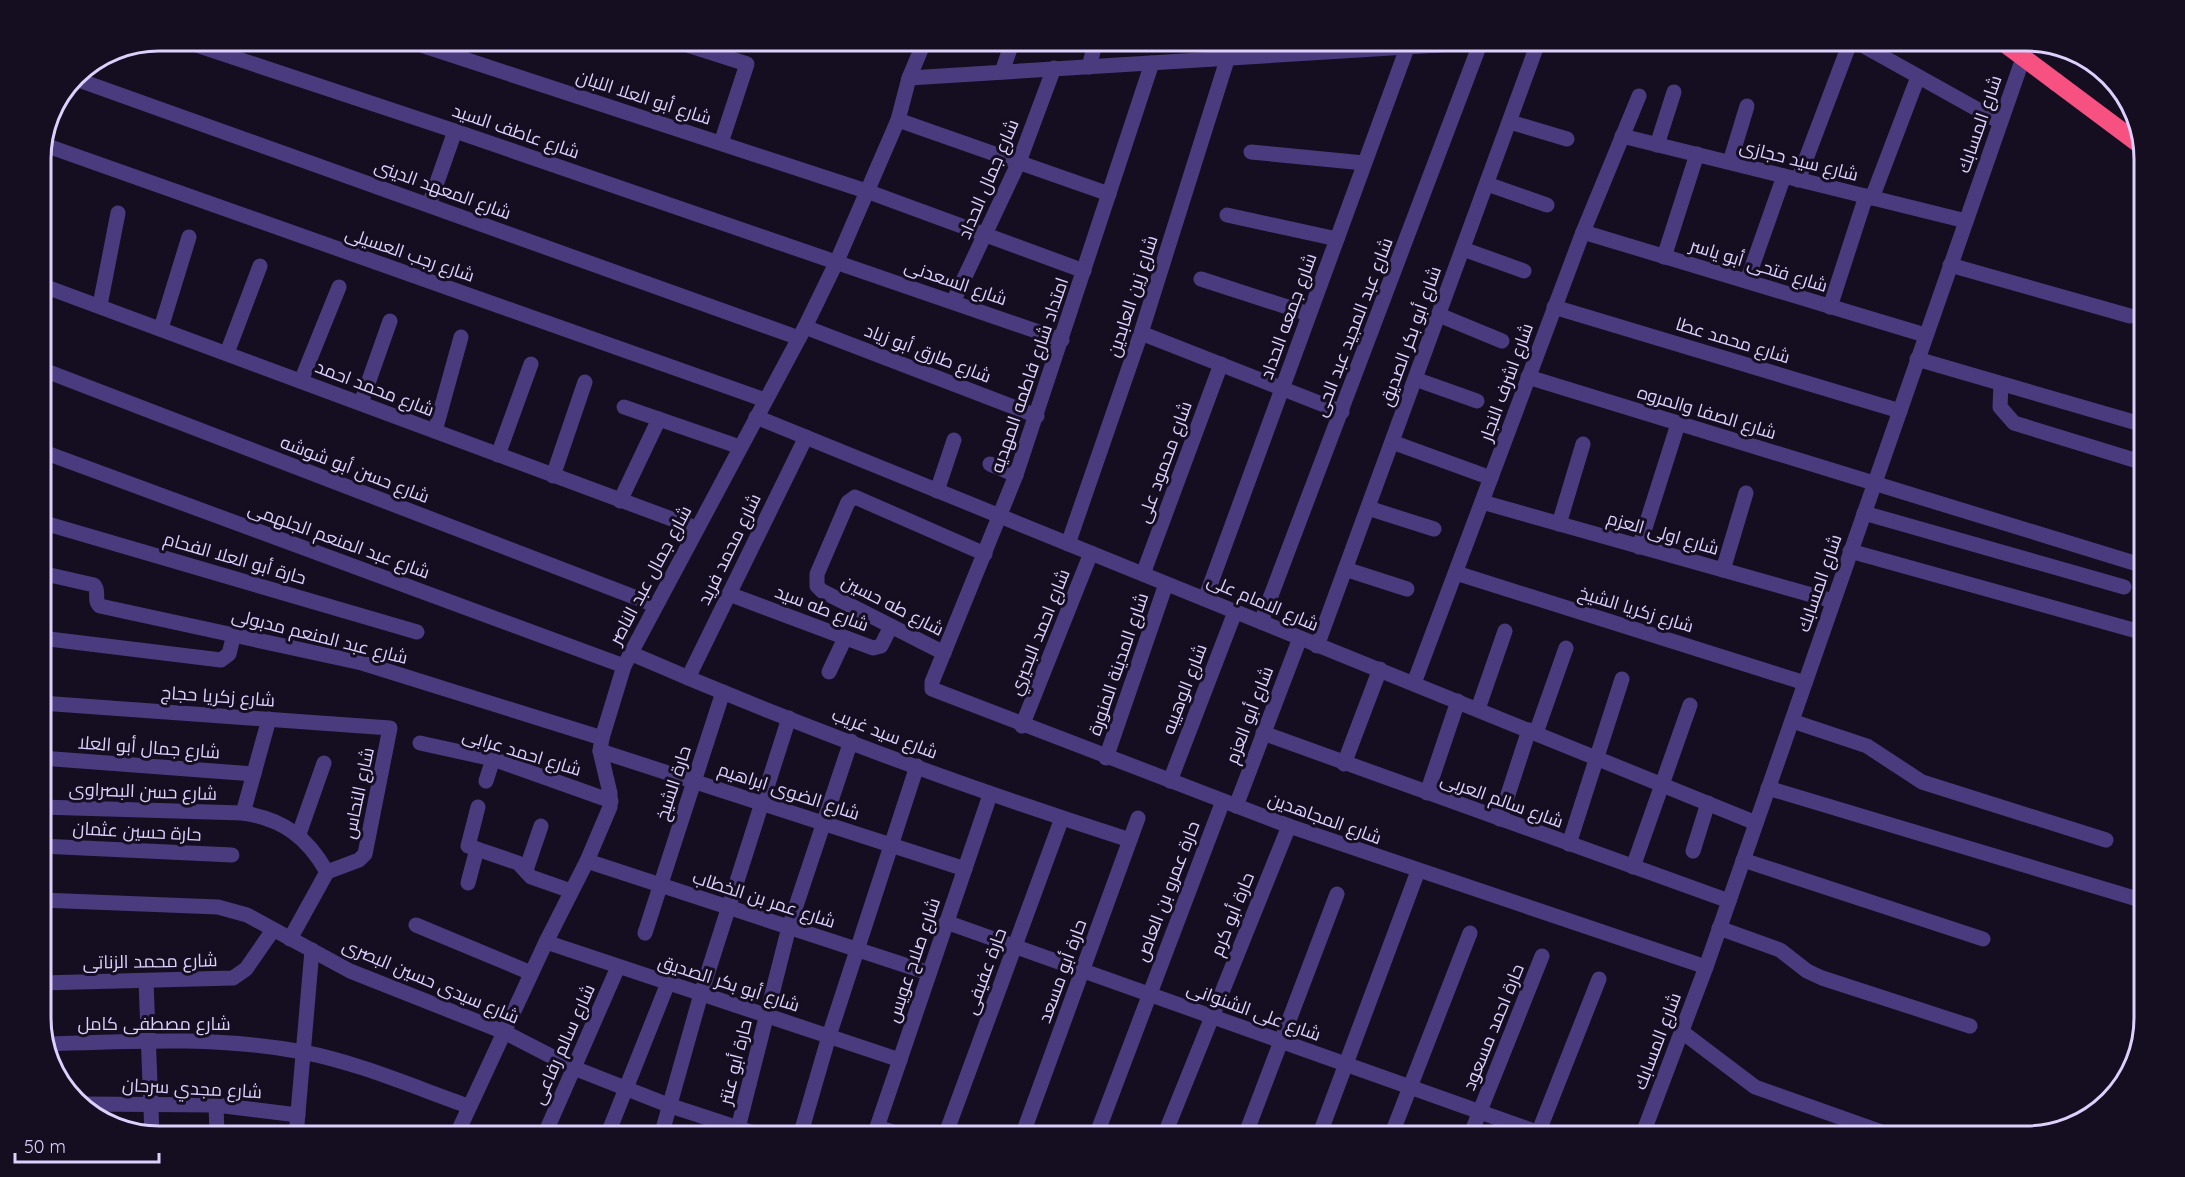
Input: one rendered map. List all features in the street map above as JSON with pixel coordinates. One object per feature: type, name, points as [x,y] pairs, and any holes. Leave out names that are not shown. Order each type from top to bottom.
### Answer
[{"type":"highway","points":[[2015,51],[2132,139]]},
{"type":"street","name":"شارع عاطف السيد","points":[[214,51],[837,261]]},
{"type":"street","name":"شارع أبو العلا اللبان","points":[[440,51],[869,192],[1084,271]]},
{"type":"street","points":[[706,51],[747,64],[720,143]]},
{"type":"street","name":"شارع جمال عبد الناصر","points":[[611,801],[601,745],[627,660],[802,333],[837,261],[869,192],[898,120],[909,78],[921,51]]},
{"type":"street","points":[[1002,72],[1009,51]]},
{"type":"street","points":[[1089,67],[1093,51]]},
{"type":"street","points":[[909,78],[1362,51]]},
{"type":"street","name":"شارع جمعه الحداد","points":[[1204,599],[1406,51]]},
{"type":"street","name":"شارع عبد المجيد عبد الحى","points":[[1261,622],[1477,51]]},
{"type":"street","name":"شارع أبو بكر الصديق","points":[[1317,646],[1535,51]]},
{"type":"street","points":[[1747,281],[1847,51]]},
{"type":"street","points":[[1872,51],[2000,122]]},
{"type":"street","name":"شارع المسابك","points":[[1646,1126],[1706,967],[2025,51]]},
{"type":"street","name":"شارع زين العابدين","points":[[1068,543],[1141,333],[1227,60]]},
{"type":"street","name":"امتداد شارع فاطمه المهديه","points":[[936,692],[931,684],[1001,517],[1037,416],[1152,63]]},
{"type":"street","name":"شارع جمال الحداد","points":[[953,302],[1019,162],[1054,68]]},
{"type":"street","points":[[1830,307],[1869,197],[1918,77]]},
{"type":"street","name":"شارع المعهد الدينى","points":[[83,81],[429,205],[802,333]]},
{"type":"street","points":[[1657,145],[1674,92]]},
{"type":"street","name":"شارع اشرف النجار","points":[[1414,683],[1582,232],[1639,96]]},
{"type":"street","points":[[1730,162],[1748,106]]},
{"type":"street","points":[[898,120],[1109,194]]},
{"type":"street","points":[[1510,122],[1567,139]]},
{"type":"street","points":[[429,205],[455,131]]},
{"type":"street","name":"شارع سيد حجازى","points":[[1622,136],[1966,221]]},
{"type":"street","name":"شارع رجب العسيلى","points":[[52,147],[765,400]]},
{"type":"street","points":[[1251,152],[1364,163]]},
{"type":"street","points":[[1664,257],[1697,154]]},
{"type":"street","points":[[1487,184],[1547,205]]},
{"type":"street","points":[[100,305],[118,213]]},
{"type":"street","points":[[1227,215],[1337,239]]},
{"type":"street","name":"شارع فتحى أبو ياسر","points":[[1582,232],[1925,335]]},
{"type":"street","points":[[161,328],[189,237]]},
{"type":"street","points":[[1463,249],[1524,271]]},
{"type":"street","name":"شارع السعدنى","points":[[837,261],[1062,340]]},
{"type":"street","points":[[1950,265],[2130,316]]},
{"type":"street","points":[[227,353],[260,266]]},
{"type":"street","points":[[1202,279],[1309,315]]},
{"type":"street","points":[[302,381],[339,287]]},
{"type":"street","name":"شارع محمد احمد","points":[[51,288],[696,528]]},
{"type":"street","name":"شارع محمد عطا","points":[[1554,307],[1900,411]]},
{"type":"street","points":[[1438,315],[1502,341]]},
{"type":"street","points":[[361,403],[390,321]]},
{"type":"street","name":"شارع طارق أبو زياد","points":[[802,333],[1037,416]]},
{"type":"street","points":[[1141,333],[1342,412]]},
{"type":"street","points":[[435,431],[461,338]]},
{"type":"street","points":[[1917,359],[2134,422]]},
{"type":"street","points":[[498,455],[531,364]]},
{"type":"street","name":"شارع محمود على","points":[[1143,574],[1221,364]]},
{"type":"street","name":"شارع حسن أبو شوشه","points":[[51,373],[655,605]]},
{"type":"street","name":"شارع الصفا والمروه","points":[[1528,377],[2134,563]]},
{"type":"street","points":[[1415,380],[1477,401]]},
{"type":"street","points":[[553,476],[585,382]]},
{"type":"street","points":[[2001,384],[2000,407],[2014,423],[2134,460]]},
{"type":"street","points":[[624,407],[740,447]]},
{"type":"street","name":"شارع الامام على","points":[[756,417],[1756,823]]},
{"type":"street","points":[[620,501],[659,419]]},
{"type":"street","points":[[1640,547],[1678,424]]},
{"type":"street","name":"شارع محمد فريد","points":[[688,678],[806,437]]},
{"type":"street","points":[[937,490],[954,440]]},
{"type":"street","points":[[1392,442],[1491,478]]},
{"type":"street","points":[[1559,524],[1583,444]]},
{"type":"street","name":"شارع عبد المنعم الجلهمى","points":[[51,455],[627,660]]},
{"type":"street","points":[[990,464],[1016,475]]},
{"type":"street","points":[[1722,570],[1746,493]]},
{"type":"street","name":"شارع طه حسين","points":[[944,653],[822,591],[817,586],[817,574],[850,500],[858,497],[986,554]]},
{"type":"street","name":"شارع اولى العزم","points":[[1482,502],[1833,601]]},
{"type":"street","points":[[1368,508],[1434,529]]},
{"type":"street","points":[[1864,513],[2124,587]]},
{"type":"street","name":"حارة أبو العلا الفحام","points":[[51,525],[417,632]]},
{"type":"street","points":[[1850,551],[2134,630]]},
{"type":"street","name":"شارع احمد البحيري","points":[[1022,726],[1091,553]]},
{"type":"street","points":[[1345,569],[1407,589]]},
{"type":"street","name":"شارع زكريا الشيخ","points":[[1456,573],[1805,683]]},
{"type":"street","name":"شارع عبد المنعم مدبولى","points":[[51,575],[94,585],[97,589],[96,602],[100,606],[362,663],[601,745]]},
{"type":"street","name":"شارع المدينة المنورة","points":[[1106,758],[1166,584]]},
{"type":"street","name":"شارع طه سيد","points":[[729,594],[873,648],[879,648],[891,626]]},
{"type":"street","name":"شارع الوهيبه","points":[[1170,781],[1235,612]]},
{"type":"street","points":[[1478,709],[1505,631]]},
{"type":"street","points":[[51,639],[220,660],[229,654],[234,634]]},
{"type":"street","points":[[829,672],[844,638]]},
{"type":"street","name":"شارع أبو العزم","points":[[1229,804],[1263,733],[1300,638]]},
{"type":"street","points":[[1500,819],[1566,648]]},
{"type":"street","name":"شارع سيد غريب","points":[[627,660],[688,678],[990,795],[1130,840]]},
{"type":"street","points":[[1344,764],[1380,669]]},
{"type":"street","points":[[1569,844],[1622,679]]},
{"type":"street","name":"حارة الشيخ","points":[[645,933],[723,692]]},
{"type":"street","name":"شارع المجاهدين","points":[[936,692],[1289,826],[1706,967]]},
{"type":"street","points":[[1427,793],[1458,701]]},
{"type":"street","name":"شارع زكريا حجاج","points":[[51,704],[386,726],[391,730]]},
{"type":"street","points":[[1633,867],[1690,705]]},
{"type":"street","points":[[663,1126],[701,994],[789,718]]},
{"type":"street","points":[[243,813],[268,719]]},
{"type":"street","points":[[1792,721],[1873,749],[1922,782],[2106,840]]},
{"type":"street","name":"شارع النحاس","points":[[327,872],[359,860],[364,854],[391,730]]},
{"type":"street","name":"شارع سالم العربى","points":[[1263,733],[1729,901]]},
{"type":"street","name":"حارة أبو عنتر","points":[[740,1126],[789,927],[851,741]]},
{"type":"street","name":"شارع احمد عرابى","points":[[420,743],[494,759],[611,801]]},
{"type":"street","name":"شارع الضوى ابراهيم","points":[[601,745],[694,782],[965,869]]},
{"type":"street","name":"شارع جمال أبو العلا","points":[[51,759],[254,774]]},
{"type":"street","points":[[486,781],[494,759]]},
{"type":"street","points":[[290,939],[327,872],[315,852],[299,834],[324,763]]},
{"type":"street","points":[[803,1126],[856,950],[917,766]]},
{"type":"street","points":[[1768,788],[2134,898]]},
{"type":"street","name":"شارع صلاح عويس","points":[[878,1126],[990,795]]},
{"type":"street","points":[[460,1126],[531,973],[587,861],[611,801]]},
{"type":"street","points":[[1693,851],[1708,803]]},
{"type":"street","name":"حارة عمرو بن العاص","points":[[1100,1126],[1148,994],[1229,804]]},
{"type":"street","name":"شارع حسن البصراوى","points":[[51,807],[243,813],[282,823],[299,834]]},
{"type":"street","points":[[478,807],[466,842],[469,847],[518,862],[531,877],[571,891]]},
{"type":"street","name":"حارة عفيفى","points":[[949,1126],[1062,818]]},
{"type":"street","name":"حارة أبو مسعد","points":[[1026,1126],[1138,819]]},
{"type":"street","points":[[526,870],[541,826]]},
{"type":"street","name":"حارة أبو كرم","points":[[1168,1126],[1289,826]]},
{"type":"street","name":"حارة حسين عثمان","points":[[51,846],[231,855]]},
{"type":"street","points":[[468,883],[477,849]]},
{"type":"street","points":[[1743,860],[1983,939]]},
{"type":"street","name":"شارع عمر بن الخطاب","points":[[587,861],[929,973]]},
{"type":"street","points":[[1323,1126],[1348,1065],[1418,871]]},
{"type":"street","points":[[1249,1126],[1336,894]]},
{"type":"street","name":"شارع سيدى حسين البصرى","points":[[51,900],[218,907],[247,915],[350,971],[504,1032],[574,1068],[626,1090],[722,1126]]},
{"type":"street","name":"شارع على الشنوانى","points":[[946,922],[1516,1126]]},
{"type":"street","points":[[416,925],[531,973]]},
{"type":"street","points":[[1719,928],[1780,950],[1807,971],[1822,978],[1970,1026]]},
{"type":"street","name":"شارع محمد الزناتى","points":[[51,983],[233,978],[246,969],[273,930]]},
{"type":"street","points":[[1395,1126],[1470,933]]},
{"type":"street","name":"شارع أبو بكر الصديق","points":[[546,942],[900,1060]]},
{"type":"street","points":[[297,1126],[312,951]]},
{"type":"street","name":"حارة احمد مسعود","points":[[1475,1126],[1542,956]]},
{"type":"street","name":"شارع سالم رفاعى","points":[[549,1126],[618,967]]},
{"type":"street","points":[[1544,1126],[1599,979]]},
{"type":"street","points":[[146,981],[152,1126]]},
{"type":"street","points":[[611,1126],[668,983]]},
{"type":"street","points":[[1681,1031],[1755,1087],[1863,1126]]},
{"type":"street","name":"شارع مصطفى كامل","points":[[54,1044],[198,1039],[303,1052],[349,1064],[468,1106]]},
{"type":"street","name":"شارع مجدي سرحان","points":[[94,1104],[151,1103],[216,1106],[298,1115]]},
{"type":"street","points":[[216,1106],[217,1126]]}]
